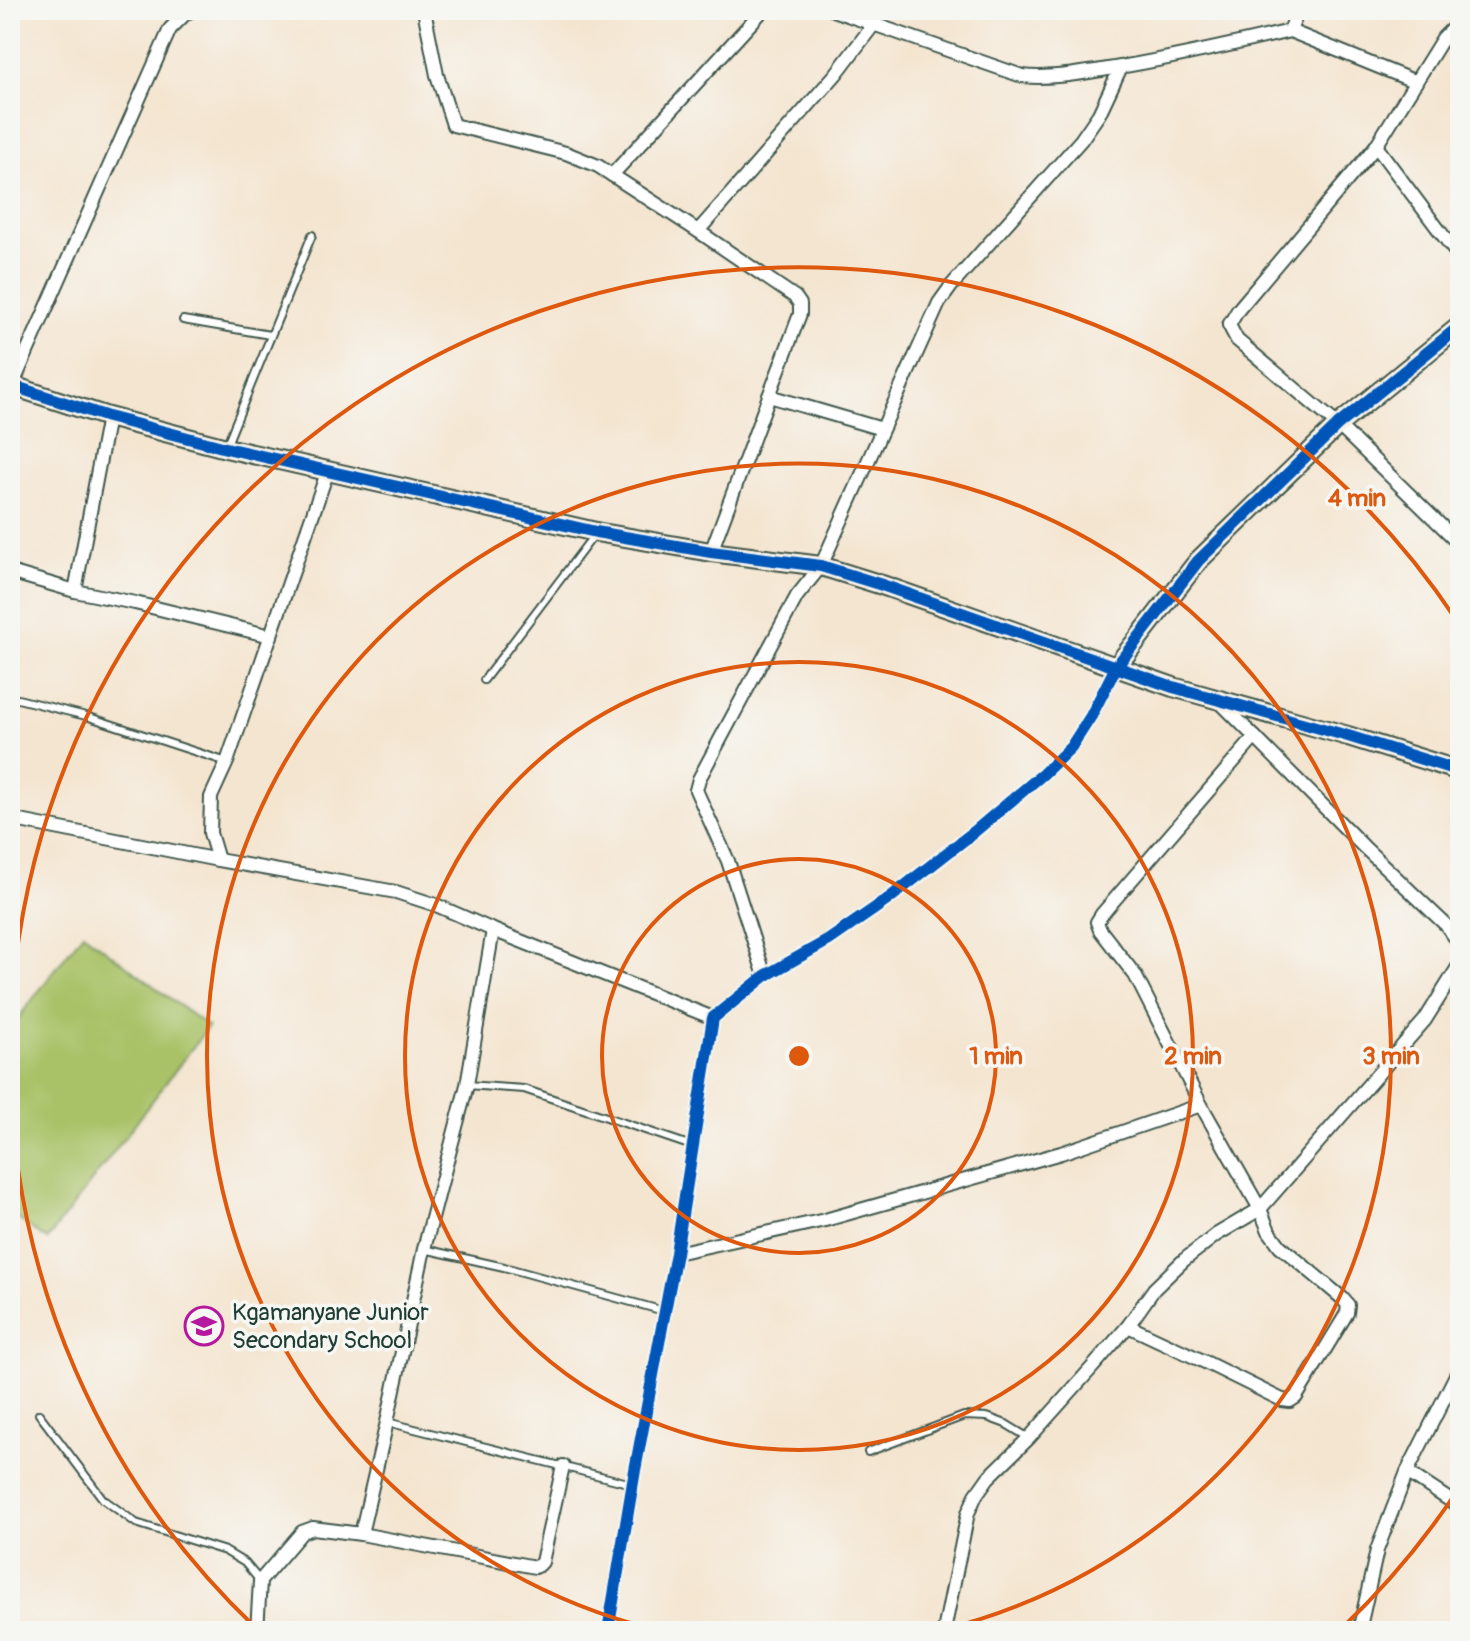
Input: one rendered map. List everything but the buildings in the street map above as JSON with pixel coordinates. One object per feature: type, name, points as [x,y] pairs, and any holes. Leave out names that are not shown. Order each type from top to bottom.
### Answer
[{"type":"street","points":[[192,10],[170,29],[11,385],[108,417],[226,448],[596,532],[711,552],[821,566],[1173,687],[1460,771]]},
{"type":"street","points":[[424,10],[437,75],[453,125],[566,153],[590,162],[698,231],[795,297],[800,304],[800,314],[711,552]]},
{"type":"street","points":[[612,175],[763,10]]},
{"type":"street","points":[[833,10],[1022,76],[1042,78],[1121,67],[1290,31],[1416,82]]},
{"type":"street","points":[[1290,31],[1298,10]]},
{"type":"street","points":[[698,231],[836,74],[874,24]]},
{"type":"street","points":[[1460,26],[1455,26],[1443,38],[1376,146],[1238,310],[1229,325],[1237,340],[1338,425],[1460,544]]},
{"type":"street","points":[[765,976],[740,893],[696,790],[705,767],[797,596],[821,566],[939,303],[1081,140],[1099,114],[1121,67]]},
{"type":"street","points":[[1376,146],[1460,258]]},
{"type":"street","points":[[608,1631],[676,1253],[713,1018],[765,976],[829,940],[887,900],[1043,774],[1071,747],[1116,667],[1198,561],[1338,425],[1460,326]]},
{"type":"street","points":[[769,396],[882,429]]},
{"type":"street","points":[[75,591],[108,417]]},
{"type":"street","points":[[218,860],[210,833],[211,797],[227,762],[328,470]]},
{"type":"street","points":[[10,572],[75,591],[271,636]]},
{"type":"street","points":[[1217,699],[1446,925],[1460,944]]},
{"type":"street","points":[[1128,1326],[1282,1400],[1290,1401],[1296,1397],[1347,1313],[1348,1305],[1342,1298],[1280,1246],[1269,1231],[1135,975],[1097,922],[1255,737]]},
{"type":"street","points":[[10,819],[396,892],[436,905],[713,1018]]},
{"type":"street","points":[[361,1534],[424,1249],[467,1085],[493,930]]},
{"type":"street","points":[[944,1631],[968,1513],[988,1478],[1029,1438],[1128,1326],[1154,1289],[1216,1235],[1260,1209],[1425,1020],[1460,964]]},
{"type":"street","points":[[676,1253],[825,1220],[1061,1153],[1201,1105]]},
{"type":"street","points":[[1360,1631],[1377,1550],[1407,1472],[1460,1367]]},
{"type":"street","points":[[257,1631],[260,1581],[302,1532],[313,1528],[535,1567],[539,1565],[563,1466]]},
{"type":"street","points":[[1407,1472],[1460,1507]]},
{"type":"lane","points":[[226,448],[312,235]]},
{"type":"lane","points":[[183,320],[270,335]]},
{"type":"lane","points":[[484,680],[596,532]]},
{"type":"lane","points":[[10,697],[86,716],[227,762]]},
{"type":"lane","points":[[467,1085],[524,1089],[692,1146]]},
{"type":"lane","points":[[424,1249],[504,1267],[665,1311]]},
{"type":"lane","points":[[39,1414],[103,1499],[136,1523],[225,1551],[245,1563],[260,1581]]},
{"type":"lane","points":[[868,1452],[964,1416],[987,1417],[1029,1438]]},
{"type":"lane","points":[[387,1422],[633,1484]]},
{"type":"green space","points":[[83,933],[208,1027],[47,1240],[10,1213],[10,1029]]},
{"type":"cycle path","points":[[608,1631],[676,1253],[713,1018],[765,976],[829,940],[887,900],[1043,774],[1071,747],[1116,667],[1198,561],[1338,425],[1460,326]]},
{"type":"cycle path","points":[[10,385],[108,417],[226,448],[596,532],[711,552],[821,566],[1173,687],[1460,771]]},
{"type":"place","name":"Kgamanyane Junior Secondary School","points":[[204,1326]]}]
